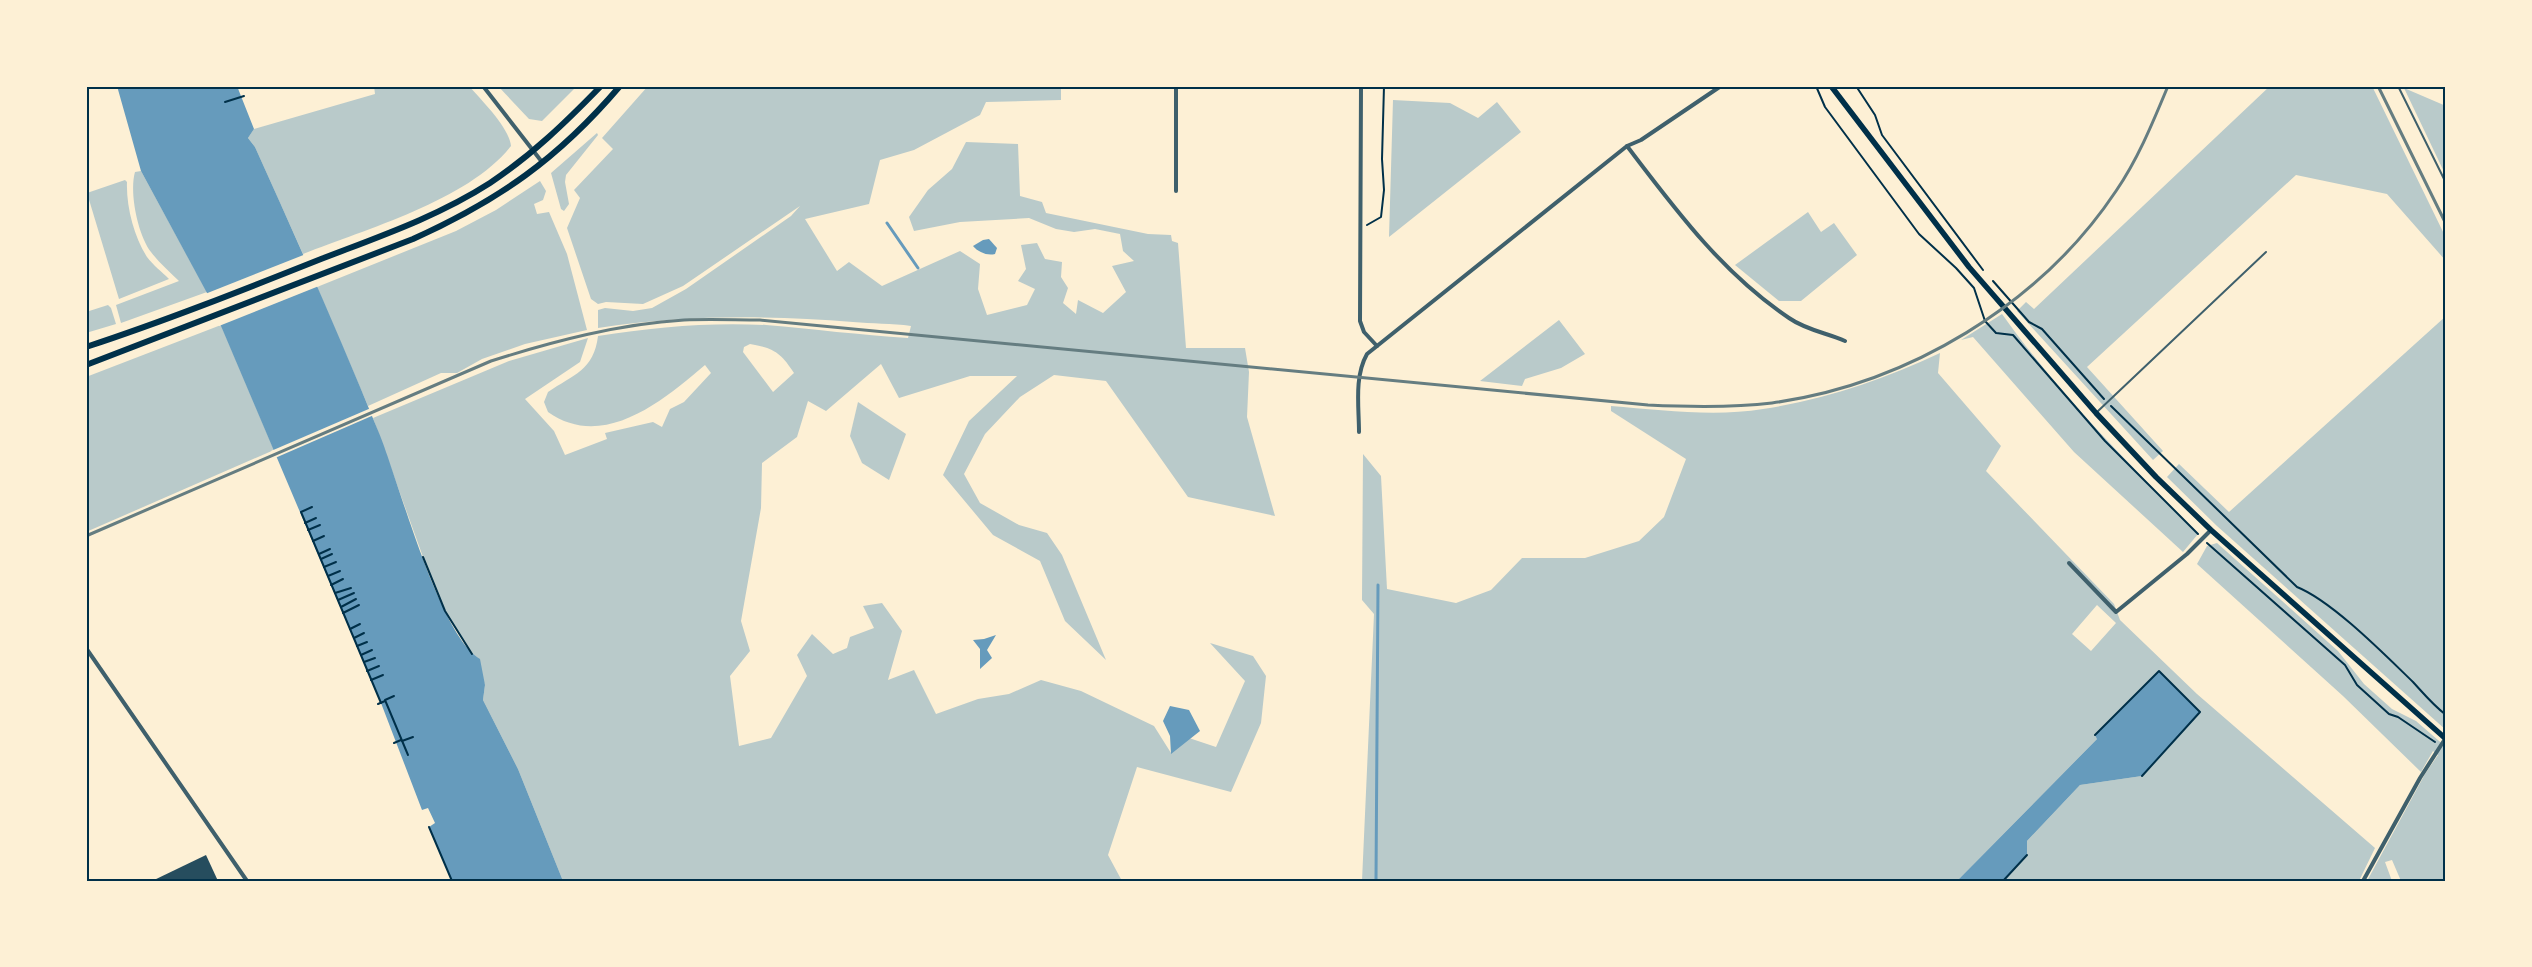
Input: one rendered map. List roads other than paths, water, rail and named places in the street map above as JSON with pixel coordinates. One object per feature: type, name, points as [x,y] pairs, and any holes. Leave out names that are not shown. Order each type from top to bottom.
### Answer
[{"type":"main road","points":[[86,348],[192,310],[408,226],[450,206],[489,183],[534,151],[601,86]]},
{"type":"main road","points":[[86,365],[198,323],[455,220],[501,193],[543,164],[572,139],[620,86]]},
{"type":"main road","points":[[1831,86],[1968,267],[2096,413],[2156,477],[2211,530],[2446,739]]},
{"type":"street","points":[[483,86],[543,164]]},
{"type":"street","points":[[1176,86],[1176,191]]},
{"type":"street","points":[[1361,86],[1360,321],[1364,332],[1377,346]]},
{"type":"street","points":[[1359,432],[1361,365],[1367,354],[1627,146],[1641,140],[1721,86]]},
{"type":"street","points":[[1627,146],[1701,241],[1726,267],[1789,318],[1807,328],[1845,341]]},
{"type":"street","points":[[2069,563],[2116,612],[2187,554],[2211,530]]},
{"type":"street","points":[[86,648],[247,881]]},
{"type":"street","points":[[2363,881],[2420,778],[2446,739]]},
{"type":"lane","points":[[2398,86],[2446,183]]},
{"type":"lane","points":[[2096,413],[2266,252]]},
{"type":"water","points":[[117,86],[237,86],[254,129],[248,138],[255,147],[271,183],[379,433],[435,590],[465,644],[480,659],[485,685],[483,700],[518,769],[563,881],[452,881],[429,827],[435,823],[428,808],[422,810],[381,703],[207,293],[141,171]]},
{"type":"water","points":[[989,239],[997,248],[995,254],[983,253],[973,246],[983,240]]},
{"type":"water","points":[[996,635],[987,650],[992,658],[980,669],[980,649],[973,640]]},
{"type":"water","points":[[2159,671],[2200,712],[2142,776],[2080,785],[2027,841],[2027,855],[2003,881],[1957,881],[2097,739],[2095,735]]},
{"type":"water","points":[[1170,706],[1189,710],[1200,731],[1171,754],[1170,736],[1163,721]]},
{"type":"waterway","points":[[887,223],[918,268]]},
{"type":"waterway","points":[[1376,881],[1378,585]]},
{"type":"railway","points":[[86,536],[491,361],[587,334],[635,325],[684,320],[760,320],[1648,405],[1741,406],[1772,403],[1823,393],[1872,378],[1921,358],[1966,333],[2010,303],[2049,270],[2085,232],[2124,179],[2145,140],[2168,86]]},
{"type":"railway","points":[[2378,86],[2446,224]]}]
